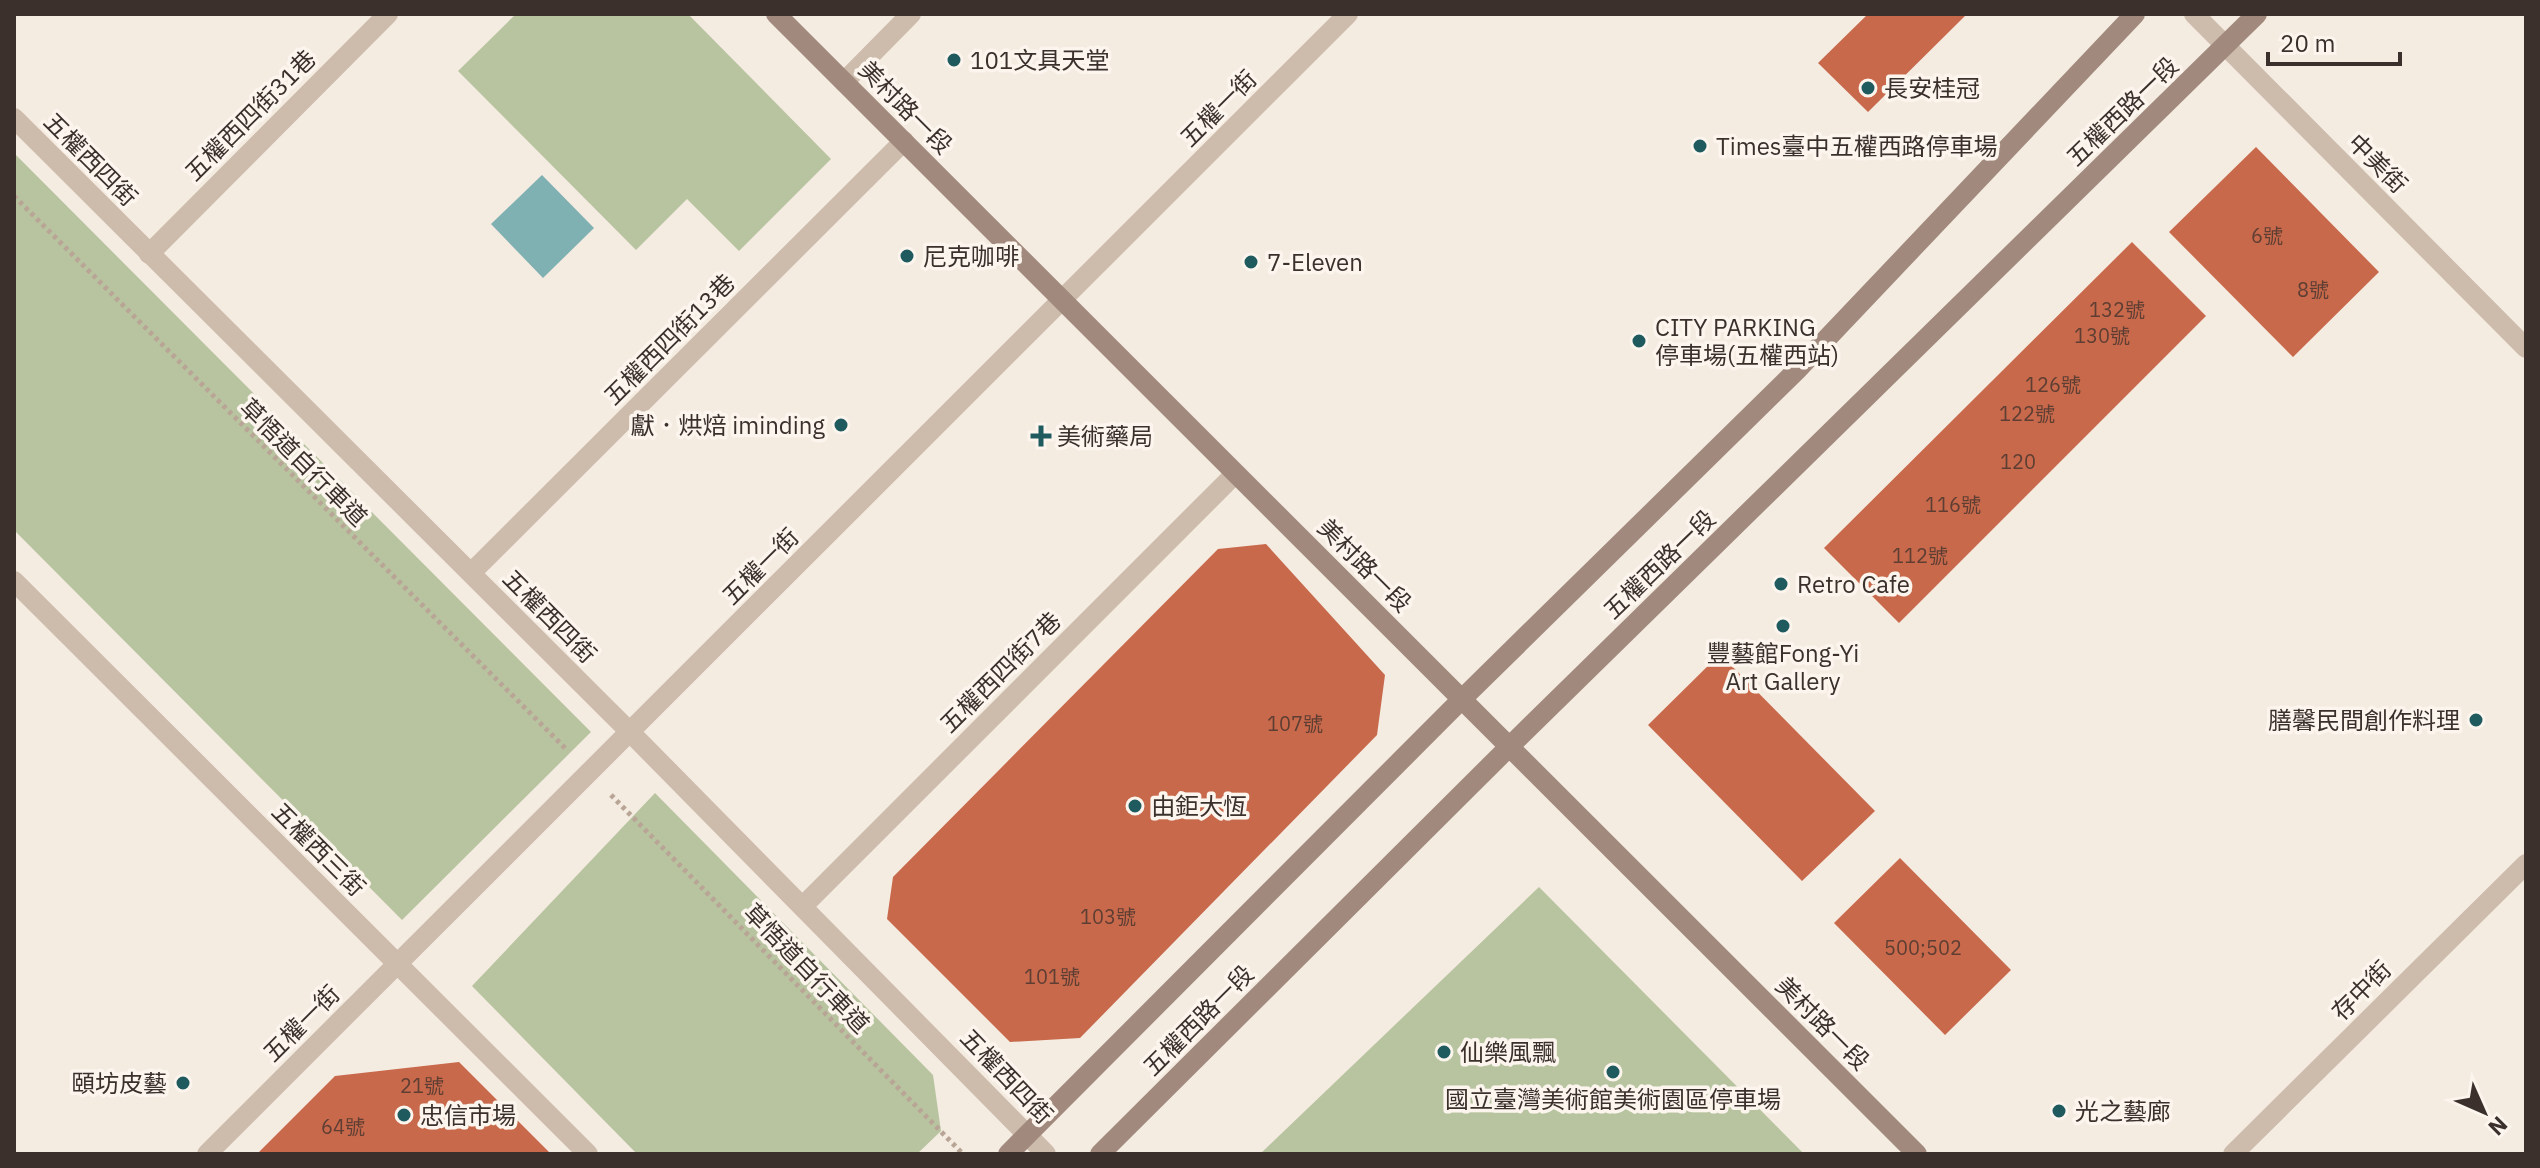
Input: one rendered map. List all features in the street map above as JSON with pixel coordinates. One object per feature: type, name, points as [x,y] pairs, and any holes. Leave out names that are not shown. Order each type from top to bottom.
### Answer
[{"type":"main road","name":"美村路一段","points":[[776,14],[1917,1154]]},
{"type":"main road","name":"五權西路一段","points":[[1008,1154],[1463,698],[1797,370],[2135,14]]},
{"type":"main road","name":"五權西路一段","points":[[1100,1154],[1510,746],[2257,14]]},
{"type":"street","name":"五權西四街31巷","points":[[149,254],[388,14]]},
{"type":"street","points":[[844,82],[911,14]]},
{"type":"street","name":"五權一街","points":[[207,1154],[1348,14]]},
{"type":"street","name":"中美街","points":[[2194,14],[2526,348]]},
{"type":"street","name":"五權西四街","points":[[14,118],[630,732],[1046,1154]]},
{"type":"street","name":"五權西四街13巷","points":[[471,573],[904,141]]},
{"type":"street","name":"五權西四街7巷","points":[[803,906],[1235,474]]},
{"type":"street","name":"五權西三街","points":[[14,581],[588,1154]]},
{"type":"street","name":"存中街","points":[[2233,1154],[2526,864]]},
{"type":"path","name":"草悟道自行車道","points":[[14,196],[569,753]]},
{"type":"path","name":"草悟道自行車道","points":[[624,808],[963,1154]]},
{"type":"green space","points":[[516,14],[688,14],[831,159],[739,251],[687,199],[636,250],[458,71]]},
{"type":"green space","points":[[14,153],[591,732],[402,920],[14,530]]},
{"type":"green space","points":[[655,793],[933,1075],[941,1131],[917,1154],[637,1154],[472,986]]},
{"type":"green space","points":[[1539,887],[1804,1154],[1260,1154]]},
{"type":"water","points":[[542,175],[594,228],[543,278],[491,224]]},
{"type":"building","name":"長安桂冠","points":[[1868,14],[1967,14],[1868,112],[1818,63]]},
{"type":"building","points":[[2256,147],[2379,272],[2293,357],[2169,232]]},
{"type":"building","points":[[2132,242],[2206,316],[1899,623],[1824,548]]},
{"type":"building","name":"由鉅大恆","points":[[1266,544],[1385,675],[1377,735],[1080,1038],[1010,1042],[887,919],[893,877],[1218,549]]},
{"type":"building","points":[[1720,654],[1875,811],[1802,881],[1648,725]]},
{"type":"building","points":[[1900,858],[2011,970],[1945,1035],[1834,923]]},
{"type":"building","name":"忠信市場","points":[[459,1062],[551,1154],[257,1154],[335,1076]]},
{"type":"place","name":"101文具天堂","points":[[954,60]]},
{"type":"place","name":"長安桂冠","points":[[1868,88]]},
{"type":"place","name":"Times臺中五權西路停車場","points":[[1700,146]]},
{"type":"place","name":"尼克咖啡","points":[[907,256]]},
{"type":"place","name":"7-Eleven","points":[[1251,262]]},
{"type":"place","name":"CITY PARKING 停車場(五權西站)","points":[[1639,341]]},
{"type":"place","name":"獻．烘焙 iminding","points":[[841,425]]},
{"type":"place","name":"美術藥局","points":[[1041,436]]},
{"type":"place","name":"Retro Cafe","points":[[1781,584]]},
{"type":"place","name":"豐藝館Fong-Yi Art Gallery","points":[[1783,626]]},
{"type":"place","name":"膳馨民間創作料理","points":[[2476,720]]},
{"type":"place","name":"由鉅大恆","points":[[1135,806]]},
{"type":"place","name":"仙樂風飄","points":[[1444,1052]]},
{"type":"place","name":"國立臺灣美術館美術園區停車場","points":[[1613,1072]]},
{"type":"place","name":"頤坊皮藝","points":[[183,1083]]},
{"type":"place","name":"光之藝廊","points":[[2059,1111]]},
{"type":"place","name":"忠信市場","points":[[404,1115]]}]
